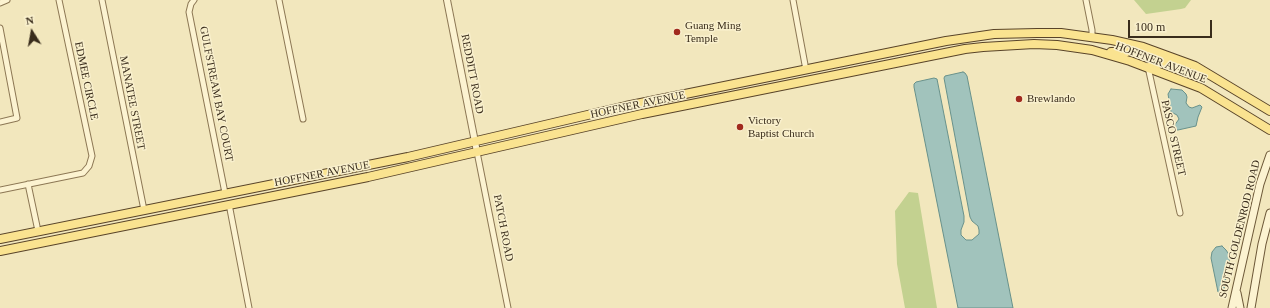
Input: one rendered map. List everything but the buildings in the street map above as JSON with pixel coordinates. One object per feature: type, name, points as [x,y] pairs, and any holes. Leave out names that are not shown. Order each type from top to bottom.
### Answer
[{"type":"main road","name":"HOFFNER AVENUE","points":[[0,239],[408,157],[711,89],[946,41],[994,34],[1037,32],[1092,37],[1143,47],[1195,66],[1270,111]]},
{"type":"main road","name":"HOFFNER AVENUE","points":[[0,251],[368,177],[597,124],[965,49],[983,47],[1034,44],[1068,46],[1130,60],[1201,88],[1270,130]]},
{"type":"main road","points":[[1068,46],[1078,45],[1110,52],[1123,52],[1143,47]]},
{"type":"main road","points":[[822,78],[823,74],[827,71],[877,60],[885,54]]},
{"type":"main road","points":[[1148,67],[1166,62],[1175,63],[1209,78],[1217,79]]},
{"type":"main road","points":[[755,92],[763,86],[802,78],[806,70]]},
{"type":"main road","points":[[675,108],[682,102],[700,98],[711,89]]},
{"type":"main road","points":[[597,124],[607,115],[632,108],[635,105]]},
{"type":"main road","points":[[1261,105],[1270,107]]},
{"type":"main road","name":"SOUTH GOLDENROD ROAD","points":[[1232,308],[1260,184],[1270,155]]},
{"type":"main road","points":[[229,204],[239,195],[257,190],[260,187]]},
{"type":"main road","points":[[189,212],[198,206],[214,202],[222,198],[225,194]]},
{"type":"main road","points":[[1251,308],[1262,244],[1270,213]]},
{"type":"main road","points":[[54,240],[60,232],[108,221],[114,216]]},
{"type":"main road","points":[[0,246],[28,241],[34,237],[38,231]]},
{"type":"main road","points":[[1237,287],[1240,308]]},
{"type":"street","points":[[0,3],[7,0]]},
{"type":"street","name":"EDMEE CIRCLE","points":[[28,184],[83,173],[89,166],[92,156],[59,0]]},
{"type":"street","name":"MANATEE STREET","points":[[102,0],[144,210]]},
{"type":"street","name":"GULFSTREAM BAY COURT","points":[[194,0],[191,4],[189,12],[225,194]]},
{"type":"street","points":[[279,0],[304,118]]},
{"type":"street","name":"REDDITT ROAD","points":[[447,0],[478,152]]},
{"type":"street","points":[[793,0],[806,70]]},
{"type":"street","points":[[1086,0],[1092,37]]},
{"type":"street","points":[[0,28],[17,118],[0,122]]},
{"type":"street","name":"PASCO STREET","points":[[1148,67],[1180,213]]},
{"type":"street","name":"PATCH ROAD","points":[[478,152],[508,308]]},
{"type":"street","points":[[0,190],[28,184],[38,231]]},
{"type":"street","points":[[229,204],[249,308]]},
{"type":"green space","points":[[1134,0],[1191,0],[1185,8],[1146,14]]},
{"type":"green space","points":[[909,192],[918,193],[937,308],[905,308],[897,264],[895,211]]},
{"type":"water","points":[[963,72],[967,76],[1013,308],[958,308],[914,84],[916,82],[934,78],[937,79],[964,216],[961,235],[966,240],[972,240],[979,234],[979,230],[978,226],[970,217],[944,78],[945,76]]},
{"type":"water","points":[[1171,89],[1182,90],[1186,94],[1186,103],[1189,107],[1192,108],[1200,105],[1202,107],[1196,126],[1178,130],[1174,128],[1179,119],[1177,115],[1171,112],[1168,94]]},
{"type":"water","points":[[1222,246],[1230,256],[1223,294],[1218,292],[1211,258],[1212,252],[1216,247]]},
{"type":"place","name":"Guang Ming Temple","points":[[677,32]]},
{"type":"place","name":"Brewlando","points":[[1019,99]]},
{"type":"place","name":"Victory Baptist Church","points":[[740,127]]}]
